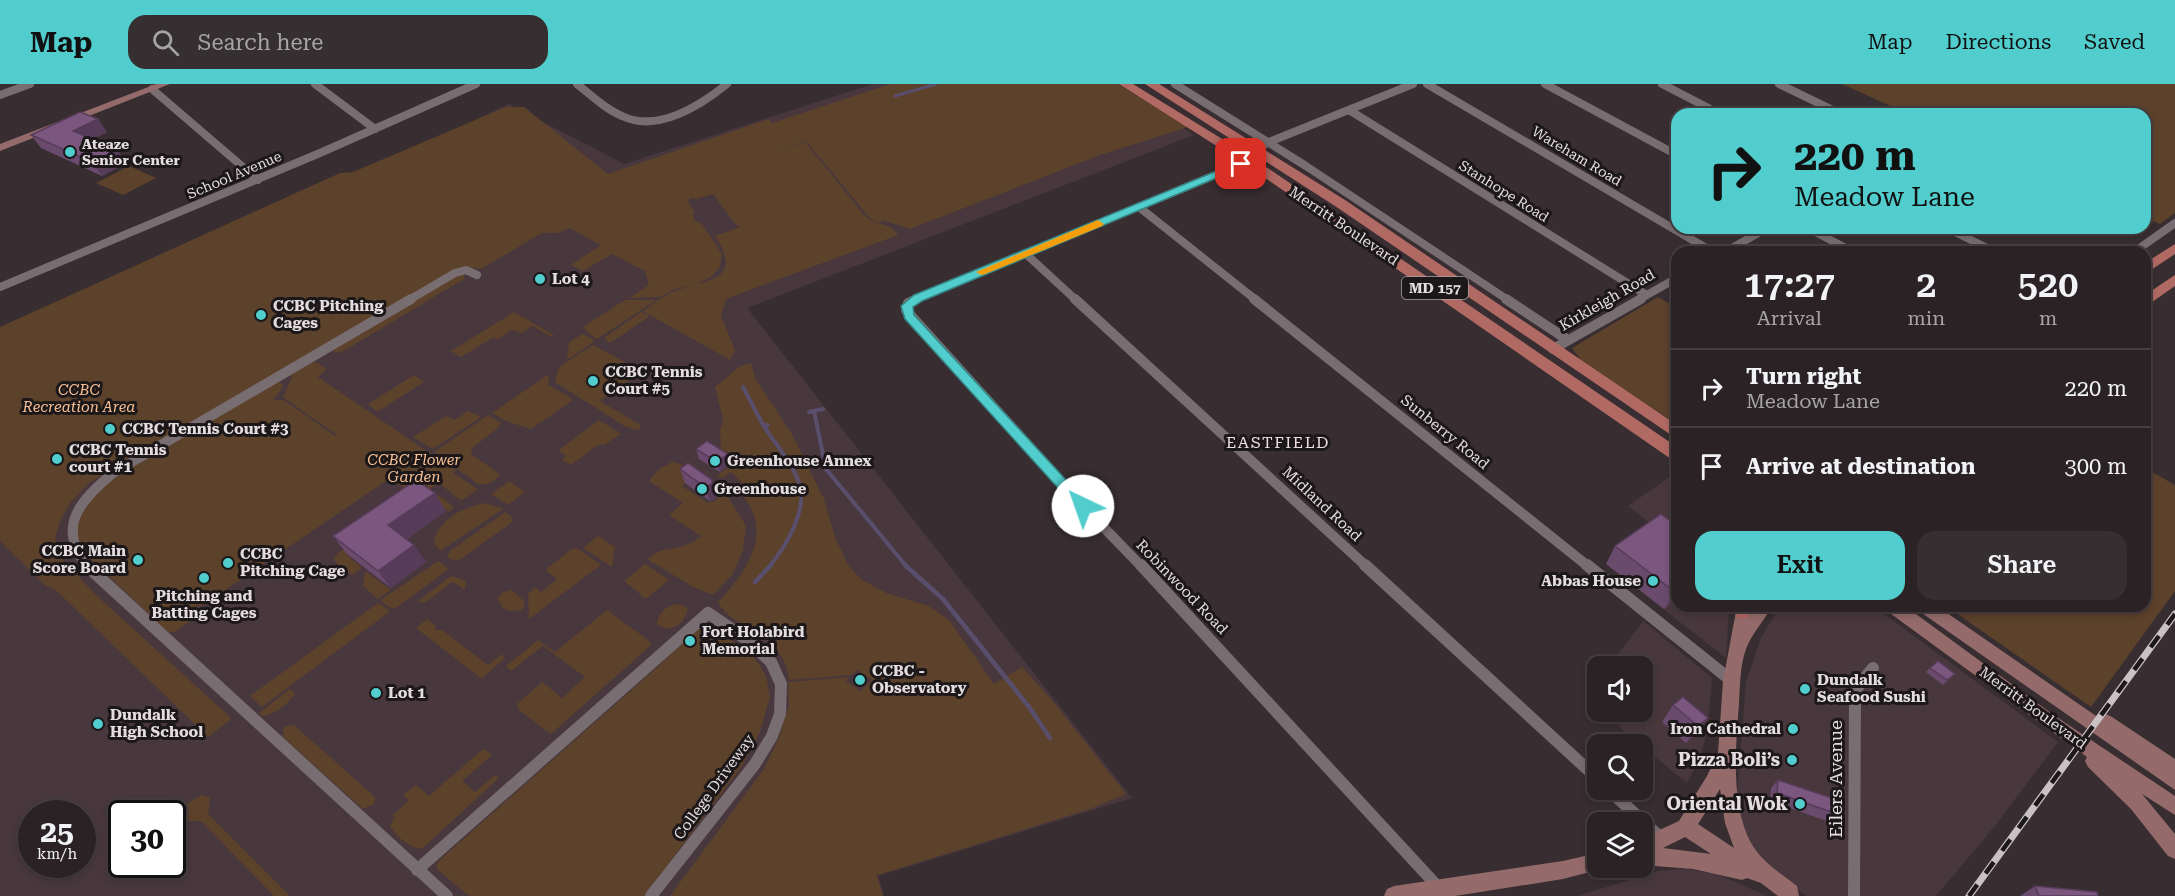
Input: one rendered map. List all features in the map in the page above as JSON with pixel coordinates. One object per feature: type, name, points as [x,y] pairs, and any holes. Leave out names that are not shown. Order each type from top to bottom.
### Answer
[{"type":"main road","points":[[0,148],[165,84]]},
{"type":"main road","name":"Merritt Boulevard","points":[[1125,84],[1253,155],[1467,288],[1671,429]]},
{"type":"main road","name":"Merritt Boulevard","points":[[1151,84],[1671,451]]},
{"type":"main road","points":[[2151,266],[2175,248]]},
{"type":"main road","points":[[2151,297],[2175,279]]},
{"type":"main road","points":[[1742,612],[1732,681],[1727,753],[1732,817],[1740,842],[1752,862],[1792,895]]},
{"type":"main road","points":[[1736,650],[1760,612]]},
{"type":"main road","name":"Merritt Boulevard","points":[[1901,612],[2049,721],[2175,806]]},
{"type":"main road","name":"Merritt Boulevard","points":[[1934,612],[2031,678],[2175,782]]},
{"type":"main road","points":[[1987,675],[2059,715],[2175,796]]},
{"type":"main road","points":[[2031,678],[2100,717],[2175,769]]},
{"type":"main road","points":[[2049,721],[2140,804],[2161,827],[2175,850]]},
{"type":"main road","points":[[1653,843],[1686,827],[1714,782],[1727,753]]},
{"type":"main road","points":[[1686,827],[1792,895]]},
{"type":"main road","points":[[1653,856],[1671,856],[1711,862],[1760,875]]},
{"type":"main road","points":[[1394,896],[1587,865]]},
{"type":"street","points":[[0,95],[30,84]]},
{"type":"street","name":"School Avenue","points":[[0,287],[258,180],[476,84]]},
{"type":"street","points":[[577,84],[624,117],[646,121],[670,116],[697,105],[727,84]]},
{"type":"street","name":"Merritt Boulevard","points":[[1174,84],[1269,142],[1568,340]]},
{"type":"street","points":[[1025,254],[1139,207],[1253,155],[1269,142],[1413,84]]},
{"type":"street","name":"Wareham Road","points":[[1427,84],[1671,227]]},
{"type":"street","points":[[1545,84],[1671,152]]},
{"type":"street","points":[[1662,84],[1708,108]]},
{"type":"street","points":[[1779,84],[1829,108]]},
{"type":"street","points":[[320,85],[375,129]]},
{"type":"street","points":[[152,89],[258,180]]},
{"type":"street","name":"Stanhope Road","points":[[1349,110],[1645,294]]},
{"type":"street","name":"Sunberry Road","points":[[1139,207],[1732,681]]},
{"type":"street","points":[[2142,246],[2175,223]]},
{"type":"street","name":"Wareham Road","points":[[1682,234],[1703,246]]},
{"type":"street","points":[[1736,246],[1756,234]]},
{"type":"street","points":[[1819,234],[1842,246]]},
{"type":"street","points":[[1959,234],[1983,246]]},
{"type":"street","name":"Robinwood Road","points":[[1025,254],[918,298],[906,307],[909,316],[1083,506],[1189,615],[1439,888]]},
{"type":"street","name":"Midland Road","points":[[1025,254],[1587,769]]},
{"type":"street","points":[[447,896],[78,557],[71,546],[69,536],[74,517],[81,505],[113,473],[455,273],[466,270],[477,275]]},
{"type":"street","name":"Kirkleigh Road","points":[[1553,349],[1671,281]]},
{"type":"street","name":"College Driveway","points":[[417,870],[708,613],[752,642],[768,657],[778,674],[780,704],[777,723],[769,741],[744,778],[651,896]]},
{"type":"street","name":"Eilers Avenue","points":[[1854,896],[1855,697],[1857,688],[1873,668]]},
{"type":"street","points":[[1620,800],[1662,839]]},
{"type":"shaded area","points":[[873,84],[1112,84],[1194,135],[747,308],[1132,798],[878,876],[884,896],[0,896],[0,341],[509,104],[624,164]]},
{"type":"shaded area","points":[[1671,476],[1671,612],[1729,612],[1726,658],[1606,564],[1660,531],[1628,506]]},
{"type":"shaded area","points":[[1776,612],[1881,612],[2058,742],[1994,827],[1936,896],[1807,896],[1757,860],[1736,810],[1746,682],[1761,638]]},
{"type":"shaded area","points":[[1643,621],[1712,678],[1707,731],[1701,755],[1687,783],[1653,755],[1653,734],[1627,734],[1615,722],[1653,722],[1653,656],[1617,656]]},
{"type":"shaded area","points":[[1686,869],[1717,874],[1767,896],[1577,896],[1636,878],[1653,878],[1653,873]]},
{"type":"green space","name":"CCBC Recreation Area","points":[[890,84],[1118,84],[1188,127],[1100,155],[910,229],[883,220],[879,223],[896,231],[898,235],[726,299],[721,315],[735,350],[730,360],[643,311],[667,295],[692,285],[673,290],[661,297],[629,298],[649,285],[645,271],[612,254],[583,271],[571,265],[601,245],[569,228],[558,233],[542,233],[481,269],[475,268],[464,274],[464,279],[347,349],[339,353],[334,352],[334,348],[360,333],[90,482],[70,503],[60,521],[55,539],[61,558],[96,595],[230,717],[230,720],[208,737],[59,593],[47,587],[0,541],[0,327],[340,173],[353,172],[506,107],[524,107],[608,174],[768,119],[772,123]],"holes":[[[806,141],[867,215],[875,221],[865,216],[805,142],[762,154]],[[713,194],[736,225],[740,227],[715,236],[726,263],[723,271],[716,277],[698,283],[711,277],[720,267],[722,254],[702,224],[694,220],[693,214],[695,213],[688,201],[691,198],[697,199]]]},
{"type":"green space","points":[[1842,84],[2175,84],[2175,213],[2160,224],[2151,220],[2151,108],[1895,108]]},
{"type":"green space","points":[[129,166],[156,178],[123,195],[96,183]]},
{"type":"green space","points":[[1658,297],[1671,305],[1671,420],[1583,363],[1572,348]]},
{"type":"green space","points":[[625,300],[656,300],[597,339],[585,331],[587,330],[583,327]]},
{"type":"green space","points":[[514,312],[554,335],[552,337],[532,326],[522,333],[512,330],[497,340],[494,337],[461,357],[451,351]]},
{"type":"green space","points":[[641,312],[650,316],[610,343],[604,338]]},
{"type":"green space","points":[[583,334],[595,341],[567,360],[569,342]]},
{"type":"green space","points":[[593,345],[642,371],[600,401],[639,424],[641,427],[639,430],[626,427],[555,382],[559,367]]},
{"type":"green space","name":"CCBC Flower Garden","points":[[316,362],[327,369],[318,377],[456,471],[453,473],[478,489],[463,500],[439,483],[423,493],[430,490],[451,504],[453,508],[449,512],[427,497],[346,554],[362,568],[352,575],[336,563],[334,559],[338,553],[419,497],[389,479],[200,607],[184,594],[196,605],[199,615],[175,632],[168,632],[79,548],[75,535],[80,517],[91,499],[108,482],[277,381],[284,385],[274,400],[284,400],[335,436],[337,435],[283,397],[292,377],[289,375]]},
{"type":"green space","points":[[751,363],[755,378],[793,436],[824,499],[835,537],[848,565],[861,579],[886,593],[929,606],[949,620],[994,684],[1022,667],[1052,700],[1126,794],[1090,809],[878,875],[876,872],[883,896],[670,896],[764,769],[779,738],[789,705],[788,682],[849,677],[846,681],[861,691],[872,680],[857,670],[851,675],[789,680],[786,665],[779,653],[769,643],[725,612],[718,602],[748,563],[754,549],[756,535],[755,520],[750,506],[739,491],[745,486],[731,472],[722,478],[717,476],[733,463],[716,452],[721,446],[720,430],[723,419],[715,387],[739,367]]},
{"type":"green space","points":[[549,374],[548,385],[570,397],[572,401],[531,429],[506,421],[492,413]]},
{"type":"green space","points":[[414,375],[424,382],[377,412],[368,404]]},
{"type":"green space","points":[[468,411],[481,417],[433,449],[413,437],[446,416],[455,420]]},
{"type":"green space","points":[[488,415],[501,423],[497,429],[472,448],[471,454],[501,475],[488,484],[478,484],[434,452]]},
{"type":"green space","points":[[599,420],[621,434],[604,445],[600,444],[571,465],[562,460],[566,456],[559,451],[560,449]]},
{"type":"green space","points":[[672,462],[681,464],[683,468],[690,469],[724,490],[746,526],[743,550],[733,574],[713,595],[693,587],[647,559],[661,551],[687,545],[701,536],[669,515],[683,503],[649,481],[658,470]],"holes":[[[693,477],[719,494],[715,501],[708,503],[682,486]]]},
{"type":"green space","points":[[2151,471],[2175,485],[2175,591],[2091,707],[1955,612],[2151,612]]},
{"type":"green space","points":[[509,481],[525,492],[508,505],[491,494]]},
{"type":"green space","points":[[483,503],[502,508],[502,510],[440,551],[434,543],[440,527],[459,512]]},
{"type":"green space","points":[[505,512],[513,518],[511,523],[458,561],[447,558],[450,551]]},
{"type":"green space","points":[[598,536],[615,547],[612,567],[583,548]]},
{"type":"green space","points":[[577,548],[601,565],[529,619],[528,594],[536,587],[541,592],[557,579],[547,572],[547,568],[572,549]]},
{"type":"green space","points":[[438,561],[449,569],[396,608],[391,608],[382,602],[382,599]]},
{"type":"green space","points":[[645,564],[669,580],[646,599],[624,581]]},
{"type":"green space","points":[[365,572],[391,590],[378,599],[363,586]]},
{"type":"green space","points":[[451,576],[466,581],[465,590],[453,582],[424,603],[418,601]]},
{"type":"green space","points":[[512,590],[525,602],[522,610],[509,611],[503,608],[497,598],[503,592]]},
{"type":"green space","points":[[378,603],[389,610],[388,613],[262,707],[250,696]]},
{"type":"green space","points":[[675,604],[684,605],[688,610],[683,620],[671,628],[657,624],[662,611]]},
{"type":"green space","points":[[607,610],[651,642],[650,646],[552,733],[549,733],[518,709],[517,704],[542,682],[562,698],[585,677],[543,646],[511,671],[506,666],[538,640],[555,652]]},
{"type":"green space","points":[[427,619],[435,625],[435,630],[442,630],[488,665],[502,654],[505,658],[482,679],[416,628]]},
{"type":"green space","points":[[709,623],[754,657],[766,676],[770,697],[760,732],[742,766],[644,896],[469,896],[437,869],[437,864],[442,858],[662,663],[700,625]]},
{"type":"green space","points":[[290,689],[295,694],[281,708],[263,716],[259,713]]},
{"type":"green space","points":[[294,725],[375,797],[374,804],[363,809],[283,737],[284,727]]},
{"type":"green space","points":[[483,749],[492,755],[462,781],[475,792],[495,775],[499,778],[421,849],[412,846],[398,836],[390,824],[395,818],[392,816],[409,800],[403,795],[416,785],[429,796]]},
{"type":"green space","points":[[202,795],[210,798],[208,814],[290,896],[274,896],[201,821],[186,821],[186,804]]},
{"type":"building","points":[[80,112],[98,119],[73,131],[117,150],[92,162],[31,135]]},
{"type":"building","points":[[707,441],[728,454],[717,462],[696,449]]},
{"type":"building","points":[[688,463],[712,480],[712,484],[705,487],[680,469]]},
{"type":"building","points":[[416,480],[435,493],[388,525],[414,545],[378,571],[333,536]]},
{"type":"building","points":[[1661,514],[1671,522],[1671,589],[1615,546]]},
{"type":"building","points":[[1938,661],[1955,674],[1947,680],[1930,668]]},
{"type":"building","points":[[1683,697],[1708,718],[1698,726],[1673,705]]},
{"type":"building","points":[[1778,780],[1838,800],[1837,814],[1777,793]]},
{"type":"building","points":[[2035,886],[2097,892],[2098,896],[2039,896]]},
{"type":"waterway","points":[[895,96],[936,84]]},
{"type":"waterway","points":[[743,387],[763,425],[767,425]]},
{"type":"waterway","points":[[809,412],[823,409]]},
{"type":"waterway","points":[[814,411],[826,469],[906,566]]},
{"type":"waterway","points":[[767,425],[765,428],[791,466],[801,491],[799,514],[789,538],[769,567]]},
{"type":"waterway","points":[[755,582],[771,565]]},
{"type":"waterway","points":[[906,566],[943,599],[1029,707],[1050,738]]},
{"type":"railway","points":[[1969,896],[2175,614]]},
{"type":"slow traffic","points":[[981,272],[1098,224]]},
{"type":"place","name":"Ateaze Senior Center","points":[[70,152]]},
{"type":"place","name":"Lot 4","points":[[540,279]]},
{"type":"place","name":"CCBC Pitching Cages","points":[[261,315]]},
{"type":"place","name":"CCBC Tennis Court #5","points":[[593,381]]},
{"type":"place","name":"CCBC Tennis Court #3","points":[[110,429]]},
{"type":"place","name":"CCBC Tennis court #1","points":[[57,459]]},
{"type":"place","name":"Greenhouse Annex","points":[[715,461]]},
{"type":"place","name":"Greenhouse","points":[[702,489]]},
{"type":"place","name":"CCBC Main Score Board","points":[[138,560]]},
{"type":"place","name":"CCBC Pitching Cage","points":[[228,563]]},
{"type":"place","name":"Pitching and Batting Cages","points":[[204,578]]},
{"type":"place","name":"Abbas House","points":[[1653,581]]},
{"type":"place","name":"Fort Holabird Memorial","points":[[690,641]]},
{"type":"place","name":"CCBC - Observatory","points":[[860,680]]},
{"type":"place","name":"Dundalk Seafood Sushi","points":[[1805,689]]},
{"type":"place","name":"Lot 1","points":[[376,693]]},
{"type":"place","name":"Dundalk High School","points":[[98,724]]},
{"type":"place","name":"Iron Cathedral","points":[[1793,729]]},
{"type":"place","name":"Pizza Boli’s","points":[[1792,760]]},
{"type":"place","name":"Oriental Wok","points":[[1800,804]]},
{"type":"district","name":"EASTFIELD","points":[[1278,442]]},
{"type":"route","points":[[1083,506],[909,316],[906,312],[907,306],[918,298],[1241,164]]}]
